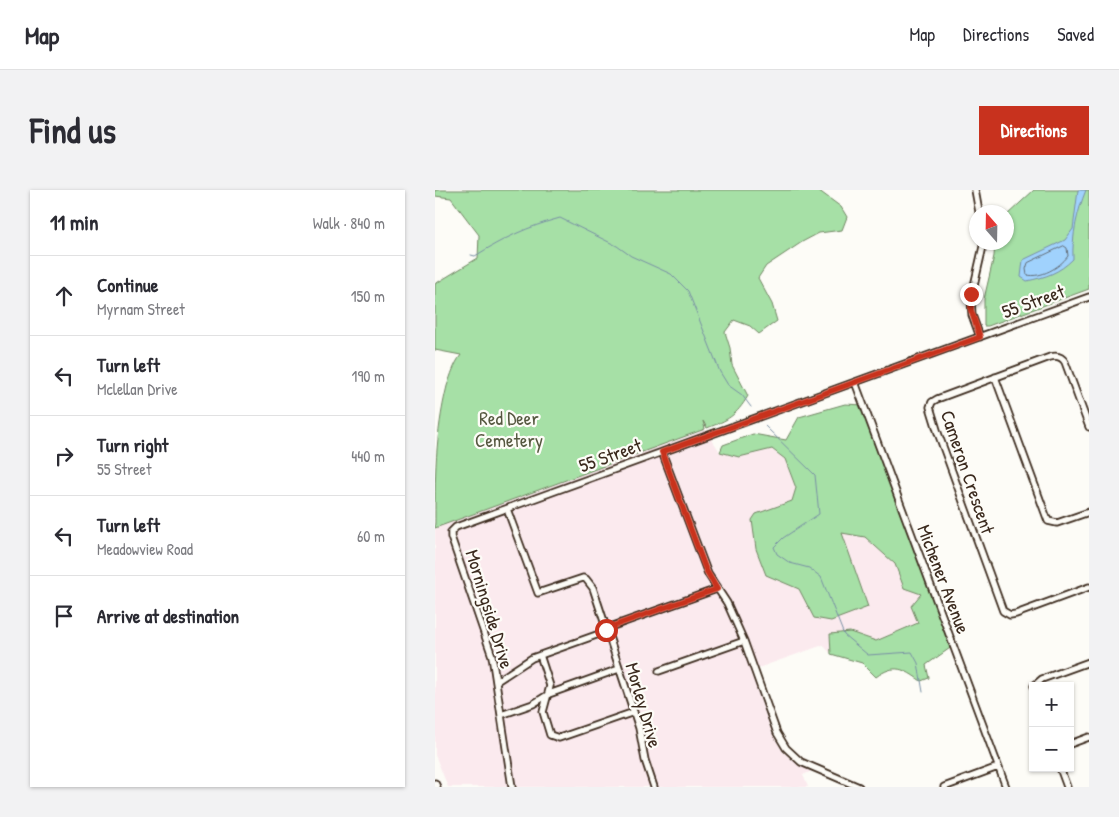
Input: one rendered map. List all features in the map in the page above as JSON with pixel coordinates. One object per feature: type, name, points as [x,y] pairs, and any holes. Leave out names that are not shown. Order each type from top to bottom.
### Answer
[{"type":"street","points":[[975,190],[978,205]]},
{"type":"street","points":[[980,337],[972,315],[971,299],[982,250]]},
{"type":"street","name":"55 Street","points":[[452,530],[507,508],[1089,296]]},
{"type":"street","name":"Cameron Crescent","points":[[1089,427],[1065,362],[1060,357],[1050,357],[937,398],[931,404],[930,410],[1001,608],[1007,614],[1016,614],[1089,587]]},
{"type":"street","points":[[995,377],[1048,520],[1057,523],[1089,512]]},
{"type":"street","name":"Michener Avenue","points":[[855,382],[1006,787]]},
{"type":"street","points":[[662,452],[706,570],[727,603],[744,641],[778,736],[789,752],[801,762],[859,787]]},
{"type":"street","name":"Morley Drive","points":[[507,508],[538,593],[579,578],[585,578],[593,588],[634,712],[643,744],[645,760],[654,787]]},
{"type":"street","name":"Morningside Drive","points":[[452,530],[451,537],[492,656],[512,787]]},
{"type":"street","points":[[497,681],[530,658],[717,589]]},
{"type":"street","points":[[659,671],[744,641]]},
{"type":"street","points":[[540,655],[550,685],[543,716],[550,734],[559,738],[634,712]]},
{"type":"street","points":[[1039,682],[1042,679],[1089,662]]},
{"type":"street","points":[[501,715],[533,704],[549,694],[619,669]]},
{"type":"street","points":[[1074,743],[1089,737]]},
{"type":"street","points":[[944,787],[998,767]]},
{"type":"street","points":[[1061,772],[1067,787]]},
{"type":"street","points":[[435,783],[437,787]]},
{"type":"shaded area","points":[[705,429],[720,452],[739,457],[772,449],[785,459],[796,488],[792,501],[756,514],[766,575],[799,589],[814,618],[842,533],[865,537],[895,564],[904,588],[922,594],[911,606],[918,623],[876,641],[850,632],[830,635],[831,654],[823,645],[750,671],[772,733],[783,752],[798,765],[812,771],[803,775],[808,787],[448,787],[435,755],[435,528]]},
{"type":"green space","name":"Red Deer Cemetery","points":[[435,190],[818,190],[841,207],[847,217],[842,230],[819,233],[766,266],[758,278],[772,304],[777,321],[759,334],[750,326],[734,320],[725,332],[730,348],[732,365],[748,396],[731,417],[707,428],[703,421],[705,429],[435,528],[436,474],[440,422],[447,386],[461,355],[435,350],[435,284],[478,258],[479,235],[451,198],[435,196]]},
{"type":"green space","points":[[1034,190],[1089,190],[1089,289],[984,326],[984,299],[994,250],[1014,250],[1014,209]]},
{"type":"green space","points":[[845,404],[863,405],[953,646],[926,665],[929,678],[921,681],[899,669],[889,670],[876,677],[862,663],[831,654],[830,634],[850,632],[876,641],[918,623],[911,606],[921,594],[904,588],[895,564],[865,537],[842,533],[868,607],[831,621],[814,618],[799,589],[766,575],[756,549],[752,520],[756,514],[792,501],[796,488],[785,459],[772,449],[739,457],[720,452],[723,445],[753,434],[786,440],[799,417]]},
{"type":"water","points":[[1078,190],[1086,190],[1076,224],[1073,241],[1073,259],[1063,268],[1052,274],[1027,281],[1021,277],[1023,260],[1065,240],[1073,229]]},
{"type":"waterway","points":[[471,255],[475,256],[526,229],[560,218],[617,246],[631,256],[671,274],[688,291],[720,372],[728,385],[742,395],[751,407]]},
{"type":"waterway","points":[[765,426],[815,475],[819,514],[783,538],[774,547],[777,554],[790,563],[809,568],[821,577],[844,635],[868,655],[912,652],[918,663],[923,692]]},
{"type":"route","points":[[606,630],[717,589],[706,570],[662,452],[980,337],[972,315],[971,294]]}]
